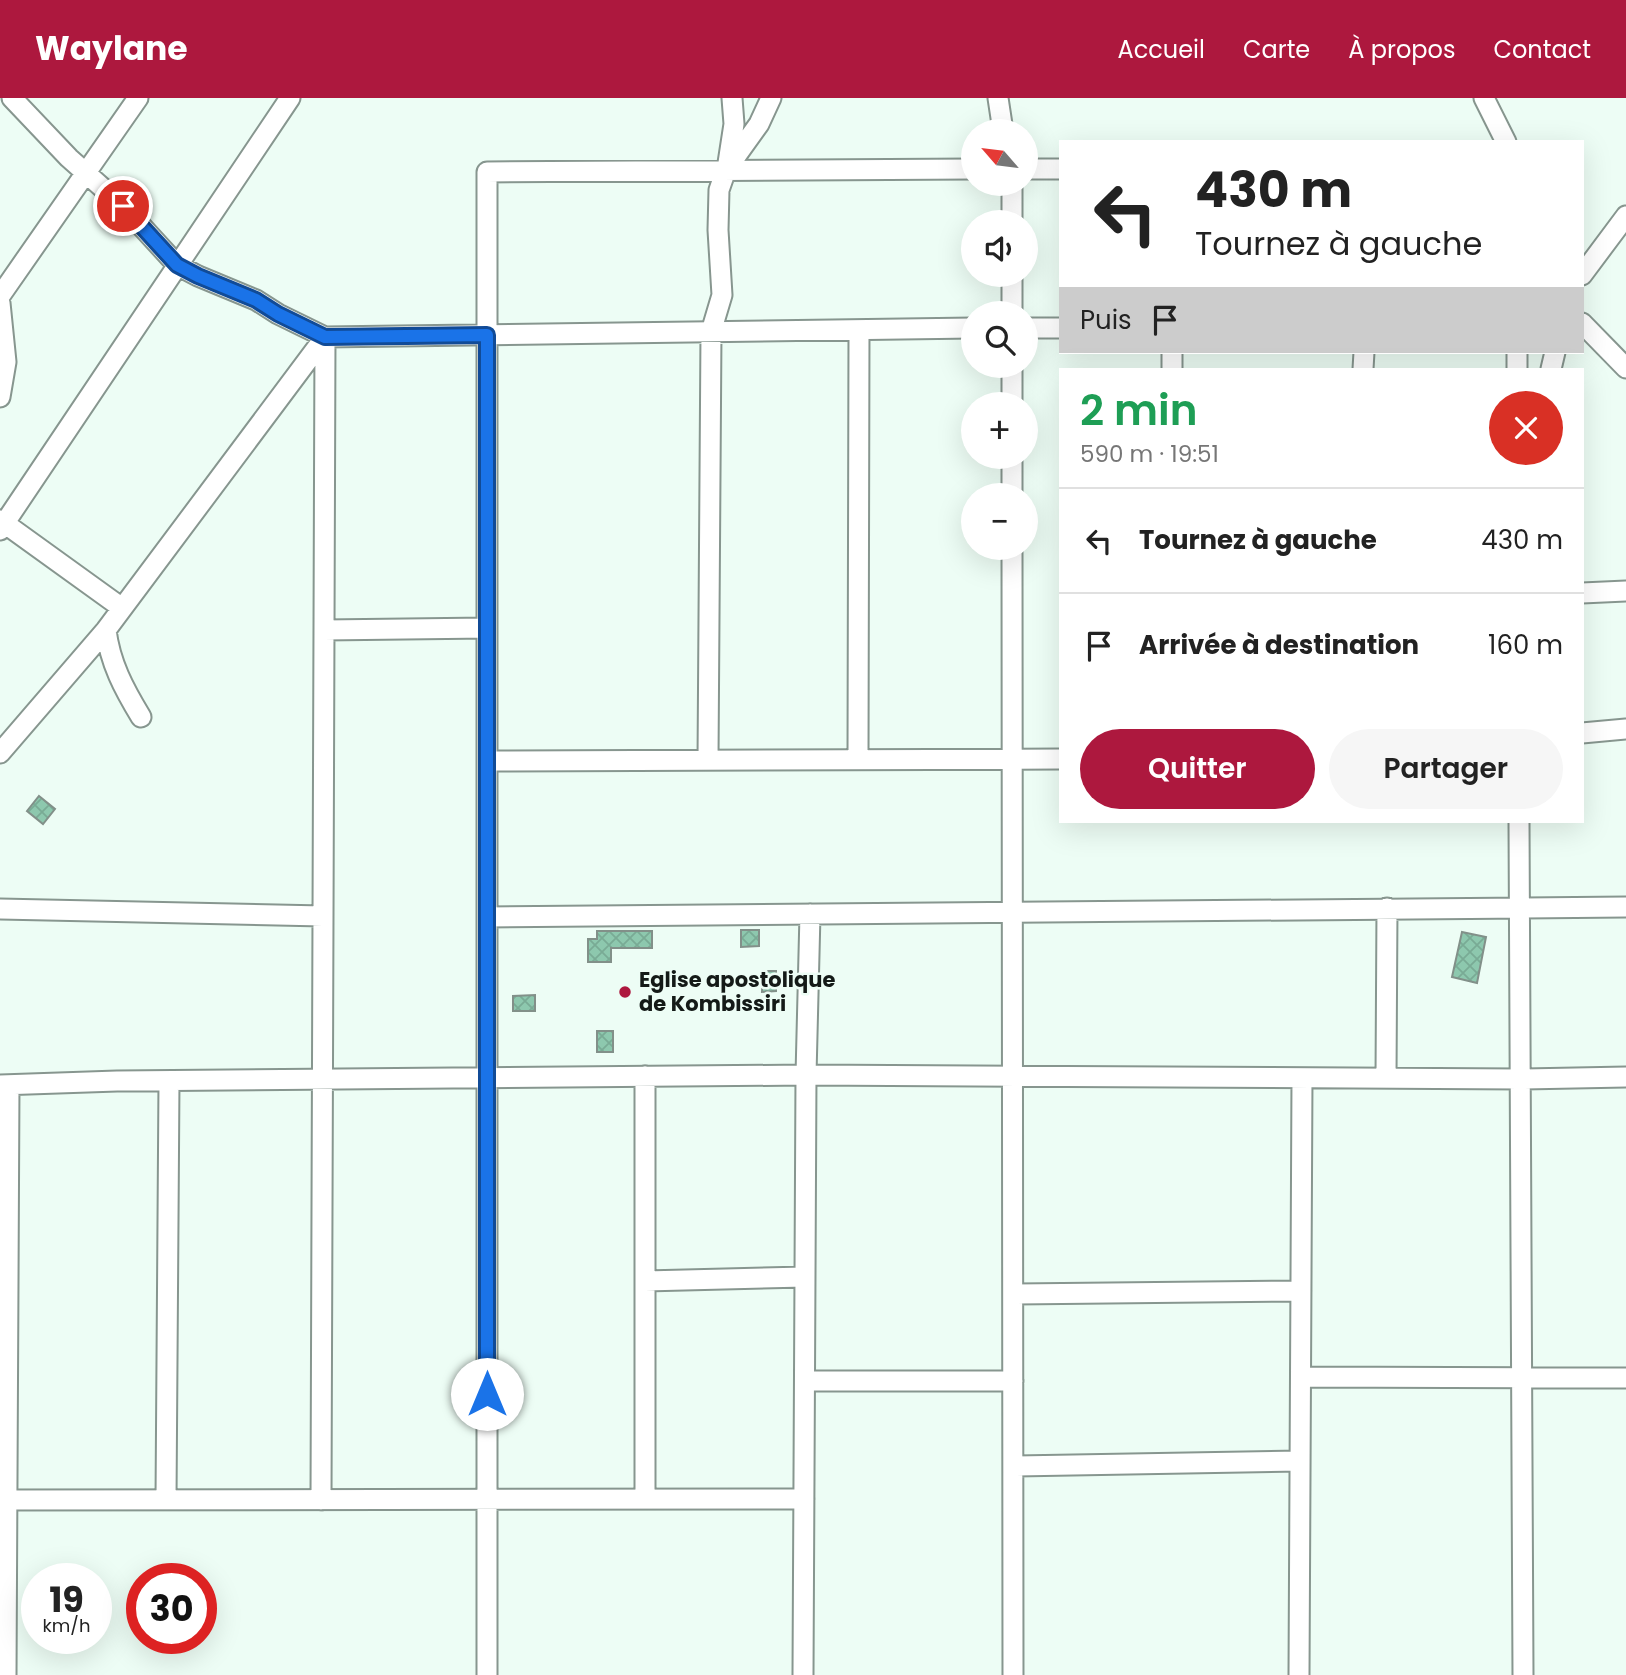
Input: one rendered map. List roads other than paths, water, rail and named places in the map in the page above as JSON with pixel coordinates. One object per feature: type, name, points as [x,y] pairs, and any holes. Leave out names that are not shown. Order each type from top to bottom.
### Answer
[{"type":"street","points":[[12,98],[86,173],[123,206],[177,265],[256,300],[325,337],[961,328]]},
{"type":"street","points":[[0,296],[138,98]]},
{"type":"street","points":[[2,524],[290,98]]},
{"type":"street","points":[[708,760],[711,332],[722,295],[718,230],[719,190],[726,170],[734,124],[732,98]]},
{"type":"street","points":[[726,170],[759,124],[771,98]]},
{"type":"street","points":[[998,98],[1001,119]]},
{"type":"street","points":[[1486,99],[1505,140]]},
{"type":"street","points":[[486,1675],[487,172],[961,169]]},
{"type":"street","points":[[1038,169],[1059,169]]},
{"type":"street","points":[[1584,272],[1626,216]]},
{"type":"street","points":[[0,303],[6,362],[0,397]]},
{"type":"street","points":[[1584,325],[1626,368]]},
{"type":"street","points":[[1038,328],[1059,328]]},
{"type":"street","points":[[858,759],[859,330]]},
{"type":"street","points":[[0,753],[106,630],[325,337]]},
{"type":"street","points":[[321,1500],[325,337]]},
{"type":"street","points":[[0,500],[2,524]]},
{"type":"street","points":[[2,524],[122,608]]},
{"type":"street","points":[[1012,560],[1013,1675]]},
{"type":"street","points":[[1584,593],[1626,591]]},
{"type":"street","points":[[324,630],[487,628]]},
{"type":"street","points":[[106,630],[108,649],[119,680],[141,717]]},
{"type":"street","points":[[1584,733],[1626,729]]},
{"type":"street","points":[[487,761],[1059,759]]},
{"type":"street","points":[[1519,823],[1523,1675]]},
{"type":"street","points":[[487,916],[1626,907]]},
{"type":"street","points":[[1386,1078],[1387,908]]},
{"type":"street","points":[[0,909],[323,916]]},
{"type":"street","points":[[803,1675],[806,1075],[810,914]]},
{"type":"street","points":[[6,1675],[2,1340],[4,1085],[806,1075],[1520,1079],[1626,1077]]},
{"type":"street","points":[[645,1076],[645,1499]]},
{"type":"street","points":[[1299,1675],[1302,1078]]},
{"type":"street","points":[[166,1500],[169,1081]]},
{"type":"street","points":[[645,1281],[805,1277]]},
{"type":"street","points":[[1013,1294],[1301,1290]]},
{"type":"street","points":[[1301,1377],[1626,1378]]},
{"type":"street","points":[[805,1381],[1013,1381]]},
{"type":"street","points":[[1013,1466],[1300,1461]]},
{"type":"street","points":[[3,1500],[804,1499]]},
{"type":"place","name":"Eglise apostolique de Kombissiri","points":[[625,992]]}]
